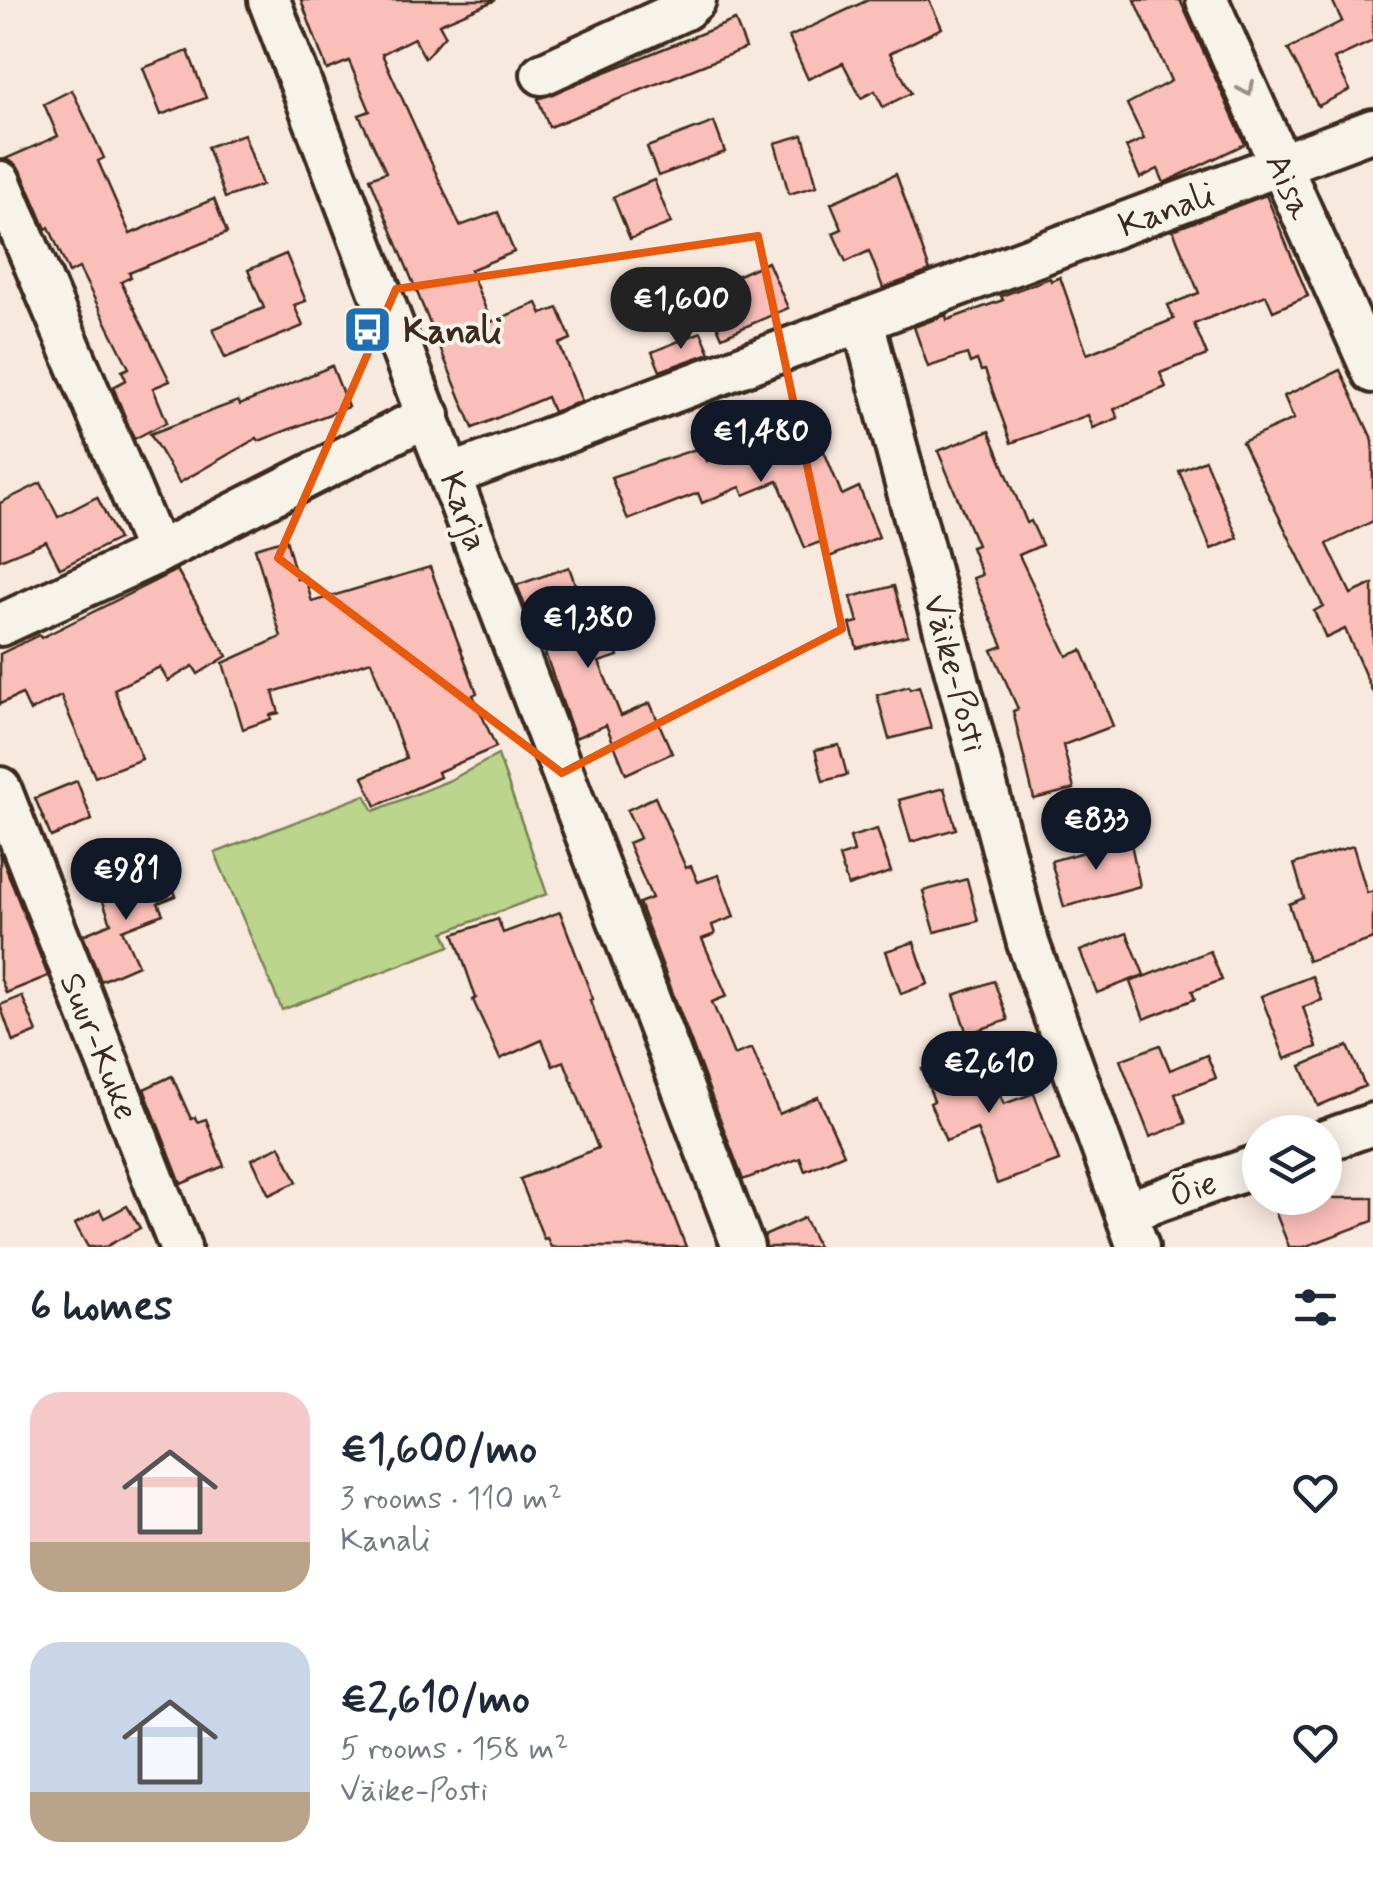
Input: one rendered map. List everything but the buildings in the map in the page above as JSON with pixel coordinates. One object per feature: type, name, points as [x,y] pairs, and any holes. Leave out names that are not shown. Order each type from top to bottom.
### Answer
[{"type":"street","name":"Karja","points":[[270,0],[742,1247]]},
{"type":"street","points":[[542,74],[686,9],[695,0]]},
{"type":"street","name":"Aisa","points":[[1207,0],[1373,372]]},
{"type":"street","name":"Kanali","points":[[451,474],[1373,130]]},
{"type":"street","points":[[0,182],[157,554]]},
{"type":"street","name":"Väike-Posti","points":[[862,322],[1028,944],[1132,1230]]},
{"type":"street","points":[[0,625],[157,554],[429,415]]},
{"type":"street","name":"Suur-Kuke","points":[[0,788],[10,848],[180,1247]]},
{"type":"street","points":[[1342,1135],[1373,1124]]},
{"type":"street","name":"Õie","points":[[1132,1230],[1242,1173]]},
{"type":"highlighted area","points":[[758,236],[842,629],[562,773],[278,558],[396,289]]},
{"type":"green space","points":[[498,755],[547,894],[444,932],[450,946],[282,1010],[215,853],[365,795],[374,811],[448,781]]},
{"type":"place","name":"Kanali","points":[[368,330]]}]
